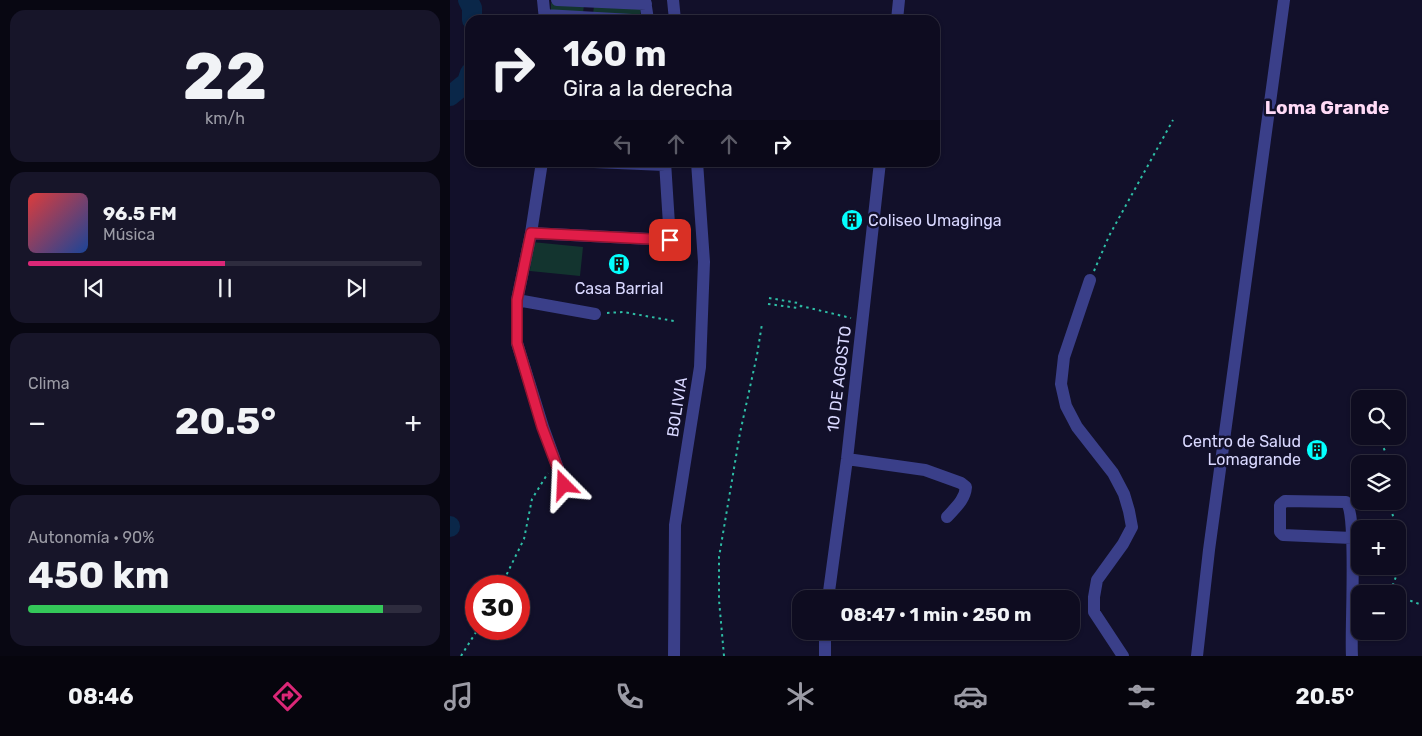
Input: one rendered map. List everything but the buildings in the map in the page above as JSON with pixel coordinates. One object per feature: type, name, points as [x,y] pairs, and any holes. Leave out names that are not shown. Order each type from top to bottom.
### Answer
[{"type":"street","points":[[543,0],[545,15]]},
{"type":"street","points":[[557,0],[646,2],[647,15]]},
{"type":"street","points":[[673,0],[674,15]]},
{"type":"street","points":[[898,15],[899,0]]},
{"type":"street","points":[[1197,656],[1209,550],[1284,0]]},
{"type":"street","points":[[590,2],[590,15]]},
{"type":"street","points":[[541,167],[531,233],[517,300],[517,343],[555,463],[564,485]]},
{"type":"street","points":[[531,233],[670,240],[665,167]]},
{"type":"street","name":"BOLIVIA","points":[[674,656],[675,526],[700,367],[704,262],[697,167]]},
{"type":"street","name":"10 DE AGOSTO","points":[[829,590],[847,460],[879,167]]},
{"type":"street","points":[[1090,280],[1064,357],[1061,384],[1066,406],[1113,473],[1124,494],[1129,511],[1132,527],[1123,544],[1098,580],[1094,597],[1094,612],[1123,656]]},
{"type":"street","points":[[517,300],[594,314]]},
{"type":"street","points":[[847,460],[925,470],[962,483],[966,487],[966,493],[947,518]]},
{"type":"street","points":[[1285,501],[1346,502],[1351,510],[1352,538],[1283,535],[1280,532],[1280,505],[1285,501]]},
{"type":"street","points":[[1352,656],[1354,575]]},
{"type":"street","points":[[825,640],[825,656]]},
{"type":"path","points":[[1090,280],[1109,236],[1173,120]]},
{"type":"path","points":[[769,298],[798,303],[801,306],[862,321]]},
{"type":"path","points":[[768,304],[798,308],[801,306]]},
{"type":"path","points":[[594,314],[622,312],[674,321]]},
{"type":"path","points":[[724,656],[719,600],[719,558],[740,433],[762,324]]},
{"type":"path","points":[[507,575],[524,539],[532,499],[555,463]]},
{"type":"path","points":[[1406,599],[1422,605]]},
{"type":"path","points":[[461,656],[471,640]]},
{"type":"green space","points":[[551,3],[584,5],[583,13],[551,11]]},
{"type":"green space","points":[[594,6],[641,8],[640,15],[593,14]]},
{"type":"green space","points":[[532,242],[583,247],[580,276],[530,271]]},
{"type":"waterway","points":[[468,0],[472,8],[472,15]]},
{"type":"waterway","points":[[450,96],[465,84]]},
{"type":"place","name":"Coliseo Umaginga","points":[[852,220]]},
{"type":"place","name":"Casa Barrial","points":[[619,264]]},
{"type":"place","name":"Centro de Salud Lomagrande","points":[[1317,450]]},
{"type":"district","name":"Loma Grande","points":[[1327,107]]},
{"type":"route","points":[[564,485],[542,427],[517,343],[517,300],[531,233],[670,240]]}]
